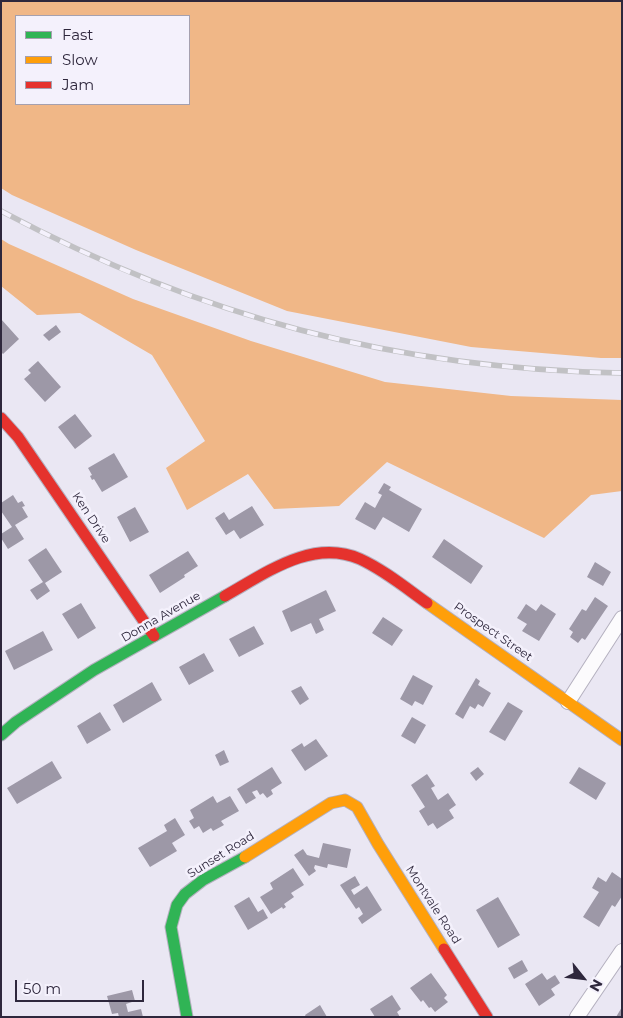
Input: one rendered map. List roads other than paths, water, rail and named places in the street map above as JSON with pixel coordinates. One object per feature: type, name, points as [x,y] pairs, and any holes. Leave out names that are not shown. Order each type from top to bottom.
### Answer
[{"type":"street","name":"Ken Drive","points":[[1,418],[18,437],[154,636]]},
{"type":"street","name":"Donna Avenue","points":[[1,735],[16,722],[94,670],[278,566],[300,556],[320,551],[346,553]]},
{"type":"street","name":"Prospect Street","points":[[346,553],[374,566],[622,740]]},
{"type":"street","points":[[568,702],[622,618]]},
{"type":"street","name":"Sunset Road","points":[[187,1017],[171,928],[177,905],[186,894],[203,880],[233,864],[331,803],[345,800],[357,807]]},
{"type":"street","name":"Montvale Road","points":[[357,807],[483,1015]]},
{"type":"street","points":[[577,1017],[622,951]]},
{"type":"railway","points":[[1,211],[76,248],[150,280],[225,308],[301,330],[379,348],[458,361],[539,369],[622,373]]}]
